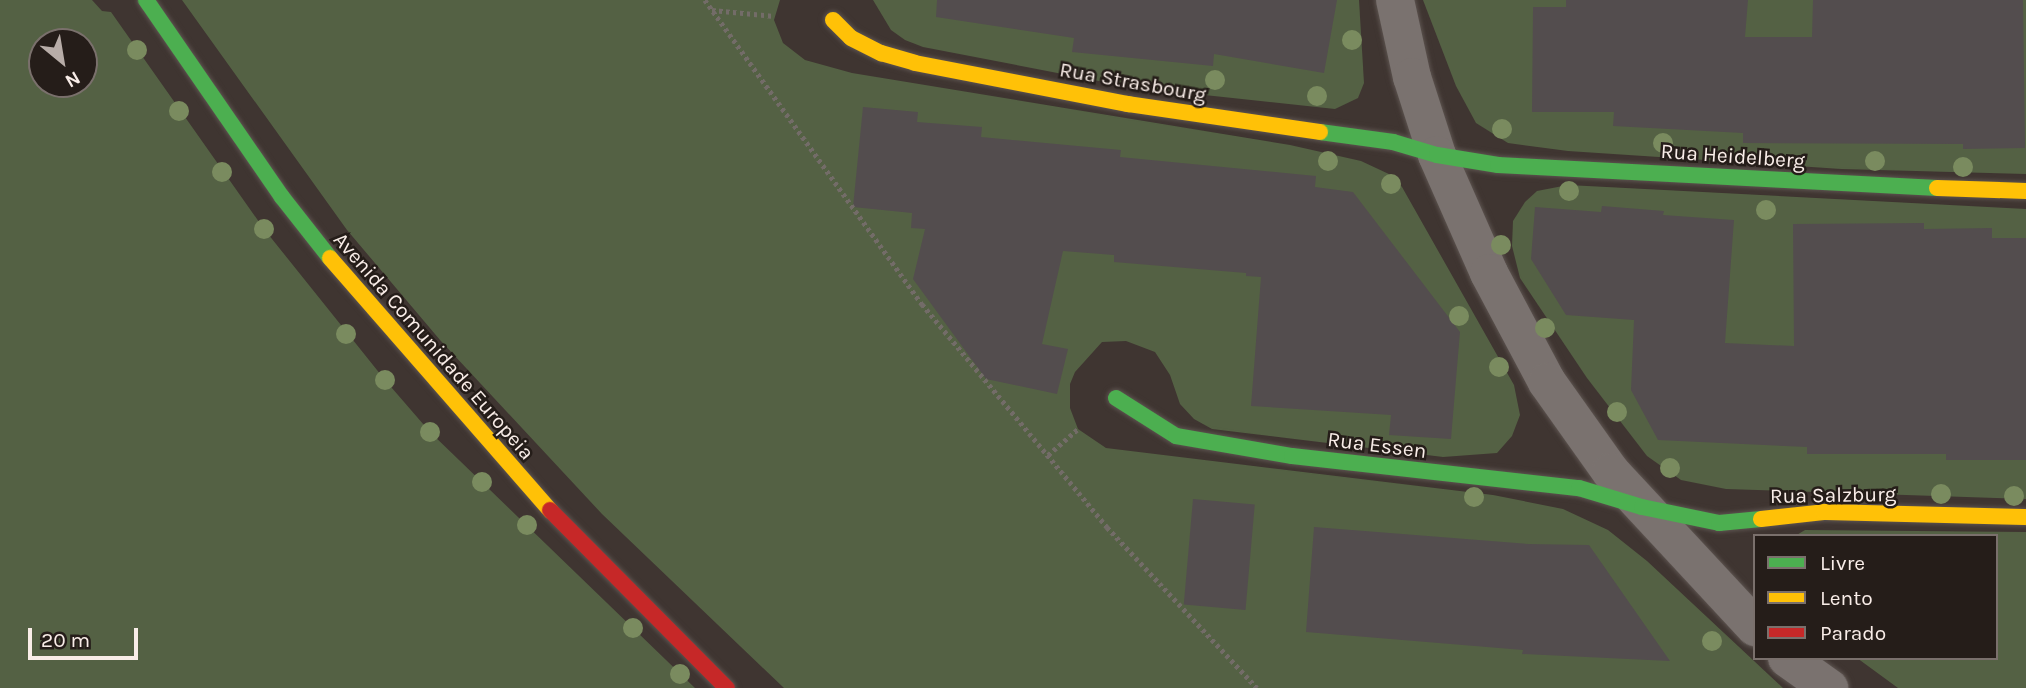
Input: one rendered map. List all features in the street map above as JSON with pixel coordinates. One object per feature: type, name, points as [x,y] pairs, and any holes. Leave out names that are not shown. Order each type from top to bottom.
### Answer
[{"type":"street","name":"Avenida Comunidade Europeia","points":[[146,0],[282,197],[359,295],[549,509],[727,688]]},
{"type":"street","points":[[1395,0],[1412,77],[1437,155],[1489,272],[1547,382],[1611,472],[1753,624]]},
{"type":"street","name":"Rua Strasbourg","points":[[833,20],[852,38],[881,53],[915,63],[1128,104],[1393,142],[1437,155]]},
{"type":"street","name":"Rua Heidelberg","points":[[1437,155],[1498,165],[1636,170],[1821,184],[2026,191]]},
{"type":"street","name":"Rua Essen","points":[[1116,398],[1176,436],[1292,456],[1579,488],[1642,507]]},
{"type":"street","name":"Rua Salzburg","points":[[1642,507],[1719,523],[1824,512],[2026,517]]},
{"type":"street","points":[[1790,660],[1829,688]]},
{"type":"path","points":[[705,0],[922,304],[1107,527],[1256,688]]},
{"type":"path","points":[[711,10],[774,16]]},
{"type":"path","points":[[1048,455],[1078,429]]},
{"type":"green space","points":[[0,0],[92,0],[102,11],[111,12],[264,229],[385,380],[430,432],[695,688],[0,688]]},
{"type":"green space","points":[[182,0],[780,0],[774,20],[783,43],[805,60],[852,73],[1290,145],[1361,161],[1391,175],[1402,187],[1514,385],[1520,415],[1512,436],[1497,453],[1443,457],[1212,429],[1194,419],[1180,404],[1170,375],[1155,352],[1126,341],[1102,342],[1075,372],[1070,384],[1070,408],[1078,429],[1106,448],[1493,495],[1563,509],[1608,530],[1647,561],[1783,688],[784,688],[602,514],[440,340],[347,230]]},
{"type":"green space","points":[[873,0],[1359,0],[1364,83],[1358,98],[1335,109],[1130,87],[923,47],[905,40],[891,30]]},
{"type":"green space","points":[[1423,0],[2026,0],[2026,174],[1841,169],[1568,151],[1508,143],[1476,123],[1456,86]]},
{"type":"green space","points":[[1568,185],[2026,209],[2026,499],[1726,489],[1681,480],[1647,456],[1587,378],[1520,278],[1512,246],[1513,221],[1525,202],[1537,191]]},
{"type":"green space","points":[[1805,530],[2026,532],[2026,688],[1898,688],[1860,660],[1998,660],[1998,534],[1798,534]]},
{"type":"building","points":[[937,0],[1337,0],[1324,73],[1214,54],[1213,66],[1072,52],[1074,38],[936,17]]},
{"type":"building","points":[[1566,0],[1748,0],[1745,37],[1812,37],[1813,0],[2023,0],[2025,148],[1963,149],[1963,144],[1743,143],[1743,133],[1613,126],[1614,112],[1532,112],[1533,7],[1566,7]]},
{"type":"building","points":[[863,107],[918,112],[917,122],[982,127],[981,137],[1121,150],[1120,157],[1316,176],[1315,187],[1353,192],[1460,332],[1451,439],[1389,435],[1391,415],[1251,406],[1261,277],[1246,276],[1246,273],[1114,262],[1114,255],[1063,251],[1042,344],[1068,349],[1057,394],[986,379],[913,279],[925,229],[911,228],[912,213],[853,207]]},
{"type":"building","points":[[1602,206],[1664,211],[1663,215],[1734,220],[1725,343],[1794,346],[1793,224],[1924,223],[1924,229],[1992,228],[1992,238],[2026,238],[2026,460],[1946,460],[1946,454],[1807,454],[1807,447],[1658,440],[1631,390],[1634,320],[1566,315],[1531,259],[1535,207],[1601,212]]},
{"type":"building","points":[[1193,499],[1255,504],[1246,610],[1184,605]]},
{"type":"building","points":[[1314,527],[1528,544],[1589,545],[1670,661],[1522,654],[1523,650],[1306,632]]},
{"type":"traffic: fast","points":[[146,0],[282,197],[330,258]]},
{"type":"traffic: fast","points":[[1320,132],[1393,142],[1437,155],[1498,165],[1937,188]]},
{"type":"traffic: fast","points":[[1116,398],[1176,436],[1292,456],[1579,488],[1642,507],[1719,523],[1761,519]]},
{"type":"traffic: slow","points":[[833,20],[851,38],[881,53],[915,63],[1128,104],[1320,132]]},
{"type":"traffic: slow","points":[[1937,188],[2026,191]]},
{"type":"traffic: slow","points":[[330,258],[550,510]]},
{"type":"traffic: slow","points":[[1761,519],[1824,512],[2026,517]]},
{"type":"traffic: jam","points":[[550,510],[727,688]]}]
